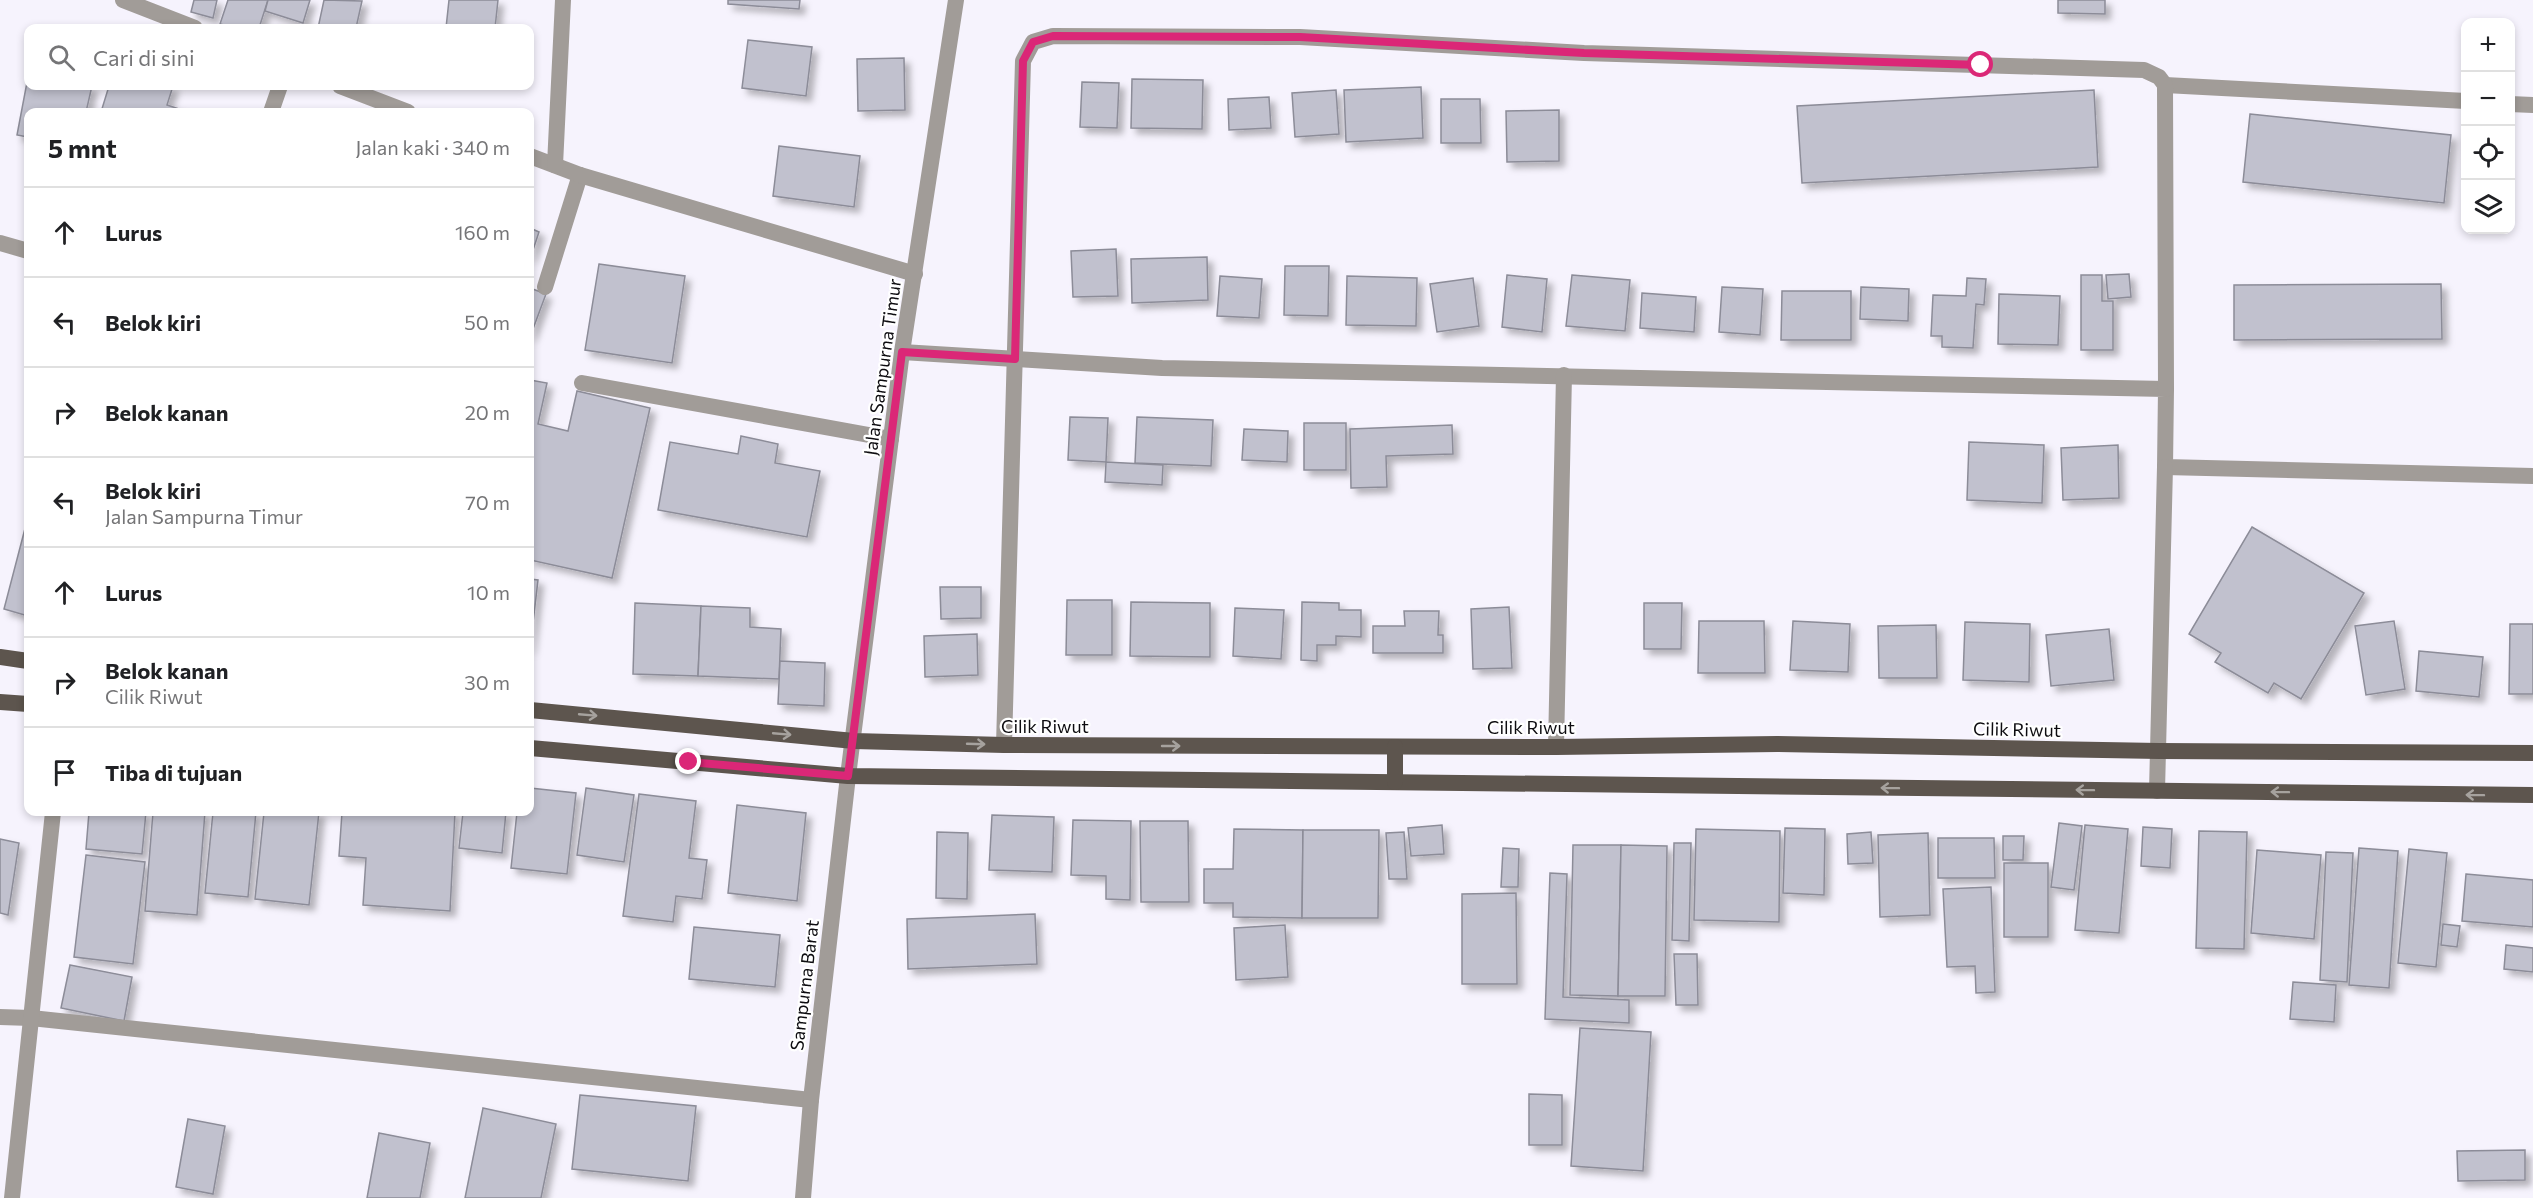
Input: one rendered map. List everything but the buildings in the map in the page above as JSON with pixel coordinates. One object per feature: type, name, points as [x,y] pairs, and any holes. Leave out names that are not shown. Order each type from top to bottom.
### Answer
[{"type":"main road","points":[[0,657],[24,660]]},
{"type":"main road","points":[[0,702],[24,704]]},
{"type":"main road","name":"Cilik Riwut","points":[[534,710],[854,741],[1004,745],[1556,747],[1778,744],[2159,752],[2533,753]]},
{"type":"main road","points":[[1395,747],[1395,782]]},
{"type":"main road","points":[[534,748],[848,776],[2533,795]]},
{"type":"street","points":[[123,0],[185,24]]},
{"type":"street","points":[[555,165],[563,0]]},
{"type":"street","name":"Jalan Sampurna Timur","points":[[848,776],[902,352],[956,0]]},
{"type":"street","points":[[1004,745],[1023,61],[1033,42],[1053,36],[1300,37],[1584,53],[2144,70],[2159,77],[2165,85],[2166,389],[2157,791]]},
{"type":"street","points":[[2165,85],[2461,101]]},
{"type":"street","points":[[272,108],[279,90]]},
{"type":"street","points":[[350,90],[398,108]]},
{"type":"street","points":[[2515,104],[2533,105]]},
{"type":"street","points":[[534,157],[580,175],[915,274]]},
{"type":"street","points":[[545,287],[580,175]]},
{"type":"street","points":[[0,243],[24,250]]},
{"type":"street","points":[[902,352],[1162,368],[2166,389]]},
{"type":"street","points":[[1556,747],[1564,375]]},
{"type":"street","points":[[582,383],[891,439]]},
{"type":"street","points":[[2165,467],[2533,476]]},
{"type":"street","name":"Sampurna Barat","points":[[803,1198],[811,1100],[848,776]]},
{"type":"street","points":[[12,1198],[7,1177],[31,1018],[53,816]]},
{"type":"street","points":[[0,1017],[31,1018],[811,1100]]},
{"type":"route","points":[[689,762],[848,776],[902,352],[1015,359],[1023,61],[1033,42],[1053,36],[1300,37],[1584,53],[1981,65]]}]
